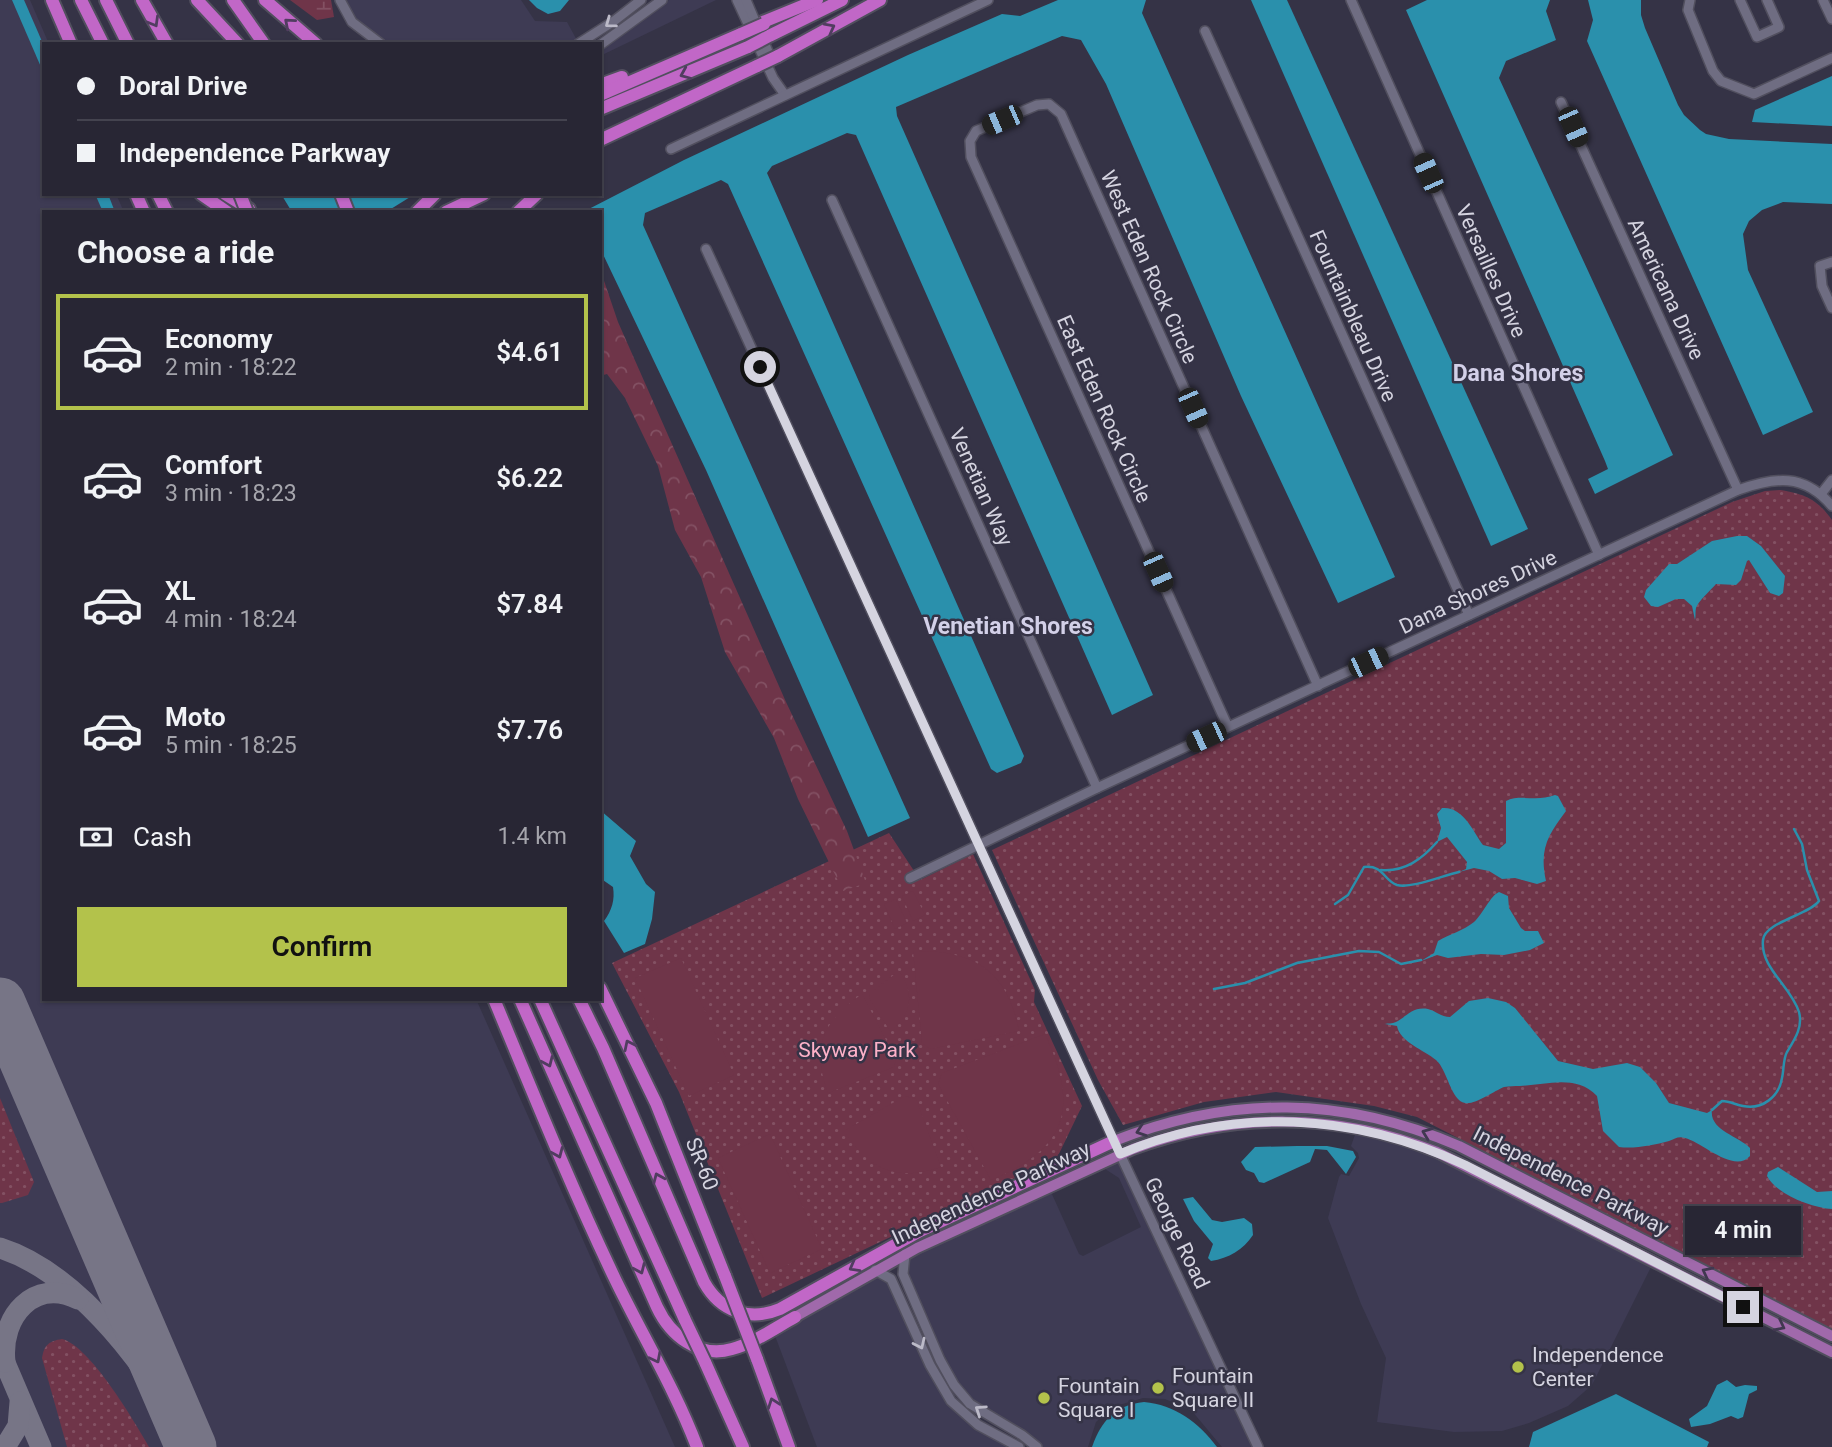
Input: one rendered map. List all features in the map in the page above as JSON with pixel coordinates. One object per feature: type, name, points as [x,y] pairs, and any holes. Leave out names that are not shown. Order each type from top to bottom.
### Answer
[{"type":"highway","points":[[52,0],[69,38]]},
{"type":"highway","points":[[81,0],[102,42]]},
{"type":"highway","points":[[106,0],[127,42]]},
{"type":"highway","points":[[142,0],[166,42]]},
{"type":"highway","points":[[197,0],[236,42]]},
{"type":"highway","points":[[233,0],[263,42]]},
{"type":"highway","points":[[265,0],[314,42]]},
{"type":"highway","points":[[602,94],[817,0]]},
{"type":"highway","points":[[602,108],[747,47],[842,0]]},
{"type":"highway","points":[[602,139],[757,66],[880,0]]},
{"type":"highway","points":[[602,84],[740,33]]},
{"type":"highway","points":[[602,149],[656,115]]},
{"type":"highway","points":[[204,196],[224,210]]},
{"type":"highway","points":[[228,196],[250,210]]},
{"type":"highway","points":[[419,210],[433,196]]},
{"type":"highway","points":[[450,210],[480,196]]},
{"type":"highway","points":[[520,210],[535,196]]},
{"type":"highway","name":"SR-60","points":[[602,992],[656,1103],[789,1447]]},
{"type":"highway","points":[[495,1001],[610,1268],[685,1415],[706,1447]]},
{"type":"highway","points":[[521,1001],[652,1295],[671,1330],[686,1342],[700,1348],[726,1351],[745,1344],[795,1317]]},
{"type":"highway","points":[[541,1001],[743,1447]]},
{"type":"highway","points":[[580,1001],[704,1282],[720,1302],[744,1314],[764,1314],[779,1309],[920,1231],[1114,1141]]},
{"type":"highway","points":[[685,1415],[697,1447]]},
{"type":"main road","name":"Independence Parkway","points":[[1114,1141],[1181,1119],[1264,1107],[1324,1108],[1397,1122],[1459,1146],[1832,1336]]},
{"type":"main road","name":"Independence Parkway","points":[[795,1317],[905,1254],[1120,1154],[1185,1132],[1247,1122],[1317,1122],[1393,1136],[1465,1165],[1832,1352]]},
{"type":"street","points":[[340,0],[352,22],[378,42]]},
{"type":"street","points":[[581,42],[641,0]]},
{"type":"street","points":[[602,45],[662,0]]},
{"type":"street","points":[[737,0],[773,78],[785,95]]},
{"type":"street","points":[[746,0],[785,95]]},
{"type":"street","points":[[671,149],[988,0]]},
{"type":"street","name":"Versailles Drive","points":[[1351,0],[1599,555]]},
{"type":"street","points":[[1690,0],[1688,10],[1713,71],[1721,80],[1754,94],[1832,58]]},
{"type":"street","points":[[1740,0],[1756,37],[1779,27],[1767,0]]},
{"type":"street","points":[[1823,0],[1832,19]]},
{"type":"street","name":"Fountainbleau Drive","points":[[1205,31],[1469,615]]},
{"type":"street","name":"Americana Drive","points":[[1561,102],[1738,490]]},
{"type":"street","name":"West Eden Rock Circle","points":[[1002,120],[1037,105],[1049,104],[1061,114],[1318,686]]},
{"type":"street","name":"East Eden Rock Circle","points":[[1002,120],[976,131],[970,141],[971,157],[1228,727]]},
{"type":"street","name":"Venetian Way","points":[[832,200],[1097,788]]},
{"type":"street","name":"George Road","points":[[706,249],[977,844],[1258,1447]]},
{"type":"street","points":[[1832,262],[1820,267],[1822,286],[1832,309]]},
{"type":"street","name":"Dana Shores Drive","points":[[910,878],[977,844],[1738,490],[1780,479],[1804,484],[1821,494],[1832,506]]},
{"type":"street","points":[[1821,494],[1832,480]]},
{"type":"street","points":[[905,1254],[904,1274],[940,1360],[954,1385],[970,1404],[1037,1447]]},
{"type":"street","points":[[875,1270],[891,1279],[930,1366],[951,1401],[978,1425],[1018,1447]]},
{"type":"shaded area","points":[[0,0],[30,0],[48,42],[42,42],[42,196],[117,196],[123,210],[42,210],[42,1001],[477,1001],[675,1447],[0,1447]]},
{"type":"shaded area","points":[[336,0],[521,0],[535,21],[567,22],[578,42],[370,42],[352,28],[342,15]]},
{"type":"shaded area","points":[[669,0],[716,0],[602,55],[602,50]]},
{"type":"shaded area","points":[[1356,1132],[1423,1151],[1652,1265],[1592,1385],[1568,1406],[1502,1431],[1454,1432],[1377,1422],[1386,1358],[1361,1304],[1328,1218],[1339,1177],[1341,1174],[1349,1176],[1359,1158],[1351,1146]]},
{"type":"shaded area","points":[[1118,1160],[1254,1447],[1222,1447],[1192,1411],[1165,1399],[1143,1398],[1112,1407],[1096,1422],[1088,1447],[1043,1447],[1023,1431],[973,1401],[957,1382],[944,1358],[907,1273],[908,1257],[1051,1192],[1079,1254],[1083,1256],[1141,1227],[1119,1178],[1102,1167]]},
{"type":"shaded area","points":[[879,1276],[888,1281],[929,1371],[948,1404],[970,1424],[1011,1447],[817,1447],[774,1333]]},
{"type":"green space","points":[[290,0],[331,0],[334,17],[317,20]]},
{"type":"green space","points":[[602,275],[618,322],[786,702],[847,831],[866,883],[843,891],[798,799],[774,738],[725,652],[701,577],[675,530],[658,466],[625,398],[607,374],[602,375]]},
{"type":"green space","points":[[1780,490],[1810,499],[1832,520],[1832,1329],[1417,1117],[1374,1106],[1276,1092],[1204,1102],[1123,1125],[1098,1080],[992,850],[1732,502],[1765,491]]},
{"type":"green space","name":"Skyway Park","points":[[889,833],[920,880],[973,854],[1035,990],[1034,1002],[1082,1106],[1057,1158],[762,1298],[679,1092],[612,963]]},
{"type":"green space","points":[[913,891],[925,915],[913,921],[902,896]]},
{"type":"green space","points":[[896,899],[907,923],[895,929],[884,904]]},
{"type":"green space","points":[[913,951],[953,954],[984,967],[1006,992],[1019,1031],[930,1049],[922,1043]]},
{"type":"green space","points":[[681,958],[734,1075],[689,1096],[635,978]]},
{"type":"green space","points":[[899,971],[907,988],[909,1004],[903,1018],[890,1031],[869,998],[870,993]]},
{"type":"green space","points":[[862,994],[896,1059],[894,1067],[828,1093],[821,1062],[824,1037],[837,1015]]},
{"type":"green space","points":[[1045,1034],[1062,1084],[1060,1123],[1051,1139],[1037,1154],[1017,1168],[991,1180],[938,1084],[942,1073]]},
{"type":"green space","points":[[905,1096],[916,1099],[941,1167],[910,1173],[885,1169],[864,1155],[844,1131]]},
{"type":"green space","points":[[0,1098],[34,1182],[28,1195],[2,1203],[0,1203]]},
{"type":"green space","points":[[770,1134],[822,1249],[770,1273],[718,1158]]},
{"type":"green space","points":[[62,1339],[85,1355],[98,1369],[149,1447],[67,1447],[42,1358],[48,1344]]},
{"type":"water","points":[[12,0],[24,0],[42,42],[42,69]]},
{"type":"water","points":[[529,0],[569,0],[560,11],[548,14]]},
{"type":"water","points":[[1058,0],[1146,0],[1142,13],[1395,577],[1338,603],[1241,396],[1106,84],[1081,40],[1062,36],[896,107],[897,116],[1153,695],[1112,715],[856,135],[847,133],[772,166],[767,173],[1024,756],[1021,763],[997,773],[991,769],[728,184],[721,180],[645,213],[643,225],[910,818],[868,837],[706,470],[602,252],[602,210],[587,210],[684,160],[908,55],[1002,14],[1020,16]]},
{"type":"water","points":[[1251,0],[1287,0],[1528,529],[1491,546]]},
{"type":"water","points":[[1427,0],[1550,0],[1546,11],[1556,40],[1506,61],[1499,78],[1673,455],[1595,494],[1588,479],[1608,469],[1605,461],[1406,10]]},
{"type":"water","points":[[1588,0],[1641,0],[1641,15],[1645,28],[1678,105],[1684,115],[1706,134],[1729,139],[1832,144],[1832,204],[1783,202],[1762,210],[1749,221],[1743,234],[1748,270],[1813,412],[1763,435],[1587,41],[1593,20]]},
{"type":"water","points":[[1832,76],[1832,126],[1752,122],[1755,110]]},
{"type":"water","points":[[96,196],[109,196],[114,210],[102,210]]},
{"type":"water","points":[[282,196],[338,196],[343,210],[291,210]]},
{"type":"water","points":[[346,196],[412,196],[389,210],[351,210]]},
{"type":"water","points":[[1747,536],[1761,546],[1785,576],[1783,593],[1779,596],[1770,593],[1749,560],[1741,580],[1736,585],[1716,584],[1702,599],[1696,608],[1695,620],[1692,606],[1684,599],[1676,599],[1658,607],[1651,606],[1644,597],[1646,590],[1669,564],[1677,564],[1712,541]]},
{"type":"water","points":[[1555,795],[1566,811],[1547,843],[1544,860],[1546,881],[1537,884],[1515,878],[1502,879],[1489,871],[1474,868],[1459,872],[1466,869],[1467,862],[1447,837],[1437,842],[1441,828],[1437,814],[1442,808],[1449,808],[1462,815],[1483,845],[1499,849],[1506,843],[1506,801]]},
{"type":"water","points":[[602,812],[636,841],[630,856],[646,884],[655,892],[652,919],[645,944],[624,953],[604,921],[612,905],[613,887],[602,879]]},
{"type":"water","points":[[1499,892],[1508,896],[1509,908],[1521,928],[1525,931],[1538,931],[1544,943],[1530,950],[1504,955],[1481,954],[1448,958],[1437,955],[1421,961],[1434,953],[1438,941],[1474,922]]},
{"type":"water","points":[[1488,998],[1506,1002],[1515,1008],[1558,1061],[1593,1069],[1627,1063],[1640,1067],[1656,1083],[1669,1103],[1707,1113],[1712,1110],[1715,1123],[1750,1148],[1750,1156],[1743,1161],[1727,1159],[1683,1137],[1644,1146],[1619,1147],[1603,1131],[1597,1096],[1589,1089],[1570,1083],[1504,1087],[1479,1100],[1465,1103],[1456,1097],[1436,1060],[1407,1041],[1397,1026],[1385,1024],[1395,1023],[1414,1010],[1423,1008],[1450,1017],[1469,1001]]},
{"type":"water","points":[[1327,1146],[1353,1151],[1356,1157],[1346,1174],[1327,1150],[1315,1149],[1310,1162],[1264,1183],[1259,1182],[1254,1173],[1246,1170],[1241,1162],[1255,1147]]},
{"type":"water","points":[[1778,1167],[1817,1192],[1832,1191],[1832,1209],[1805,1203],[1778,1189],[1767,1176],[1768,1172]]},
{"type":"water","points":[[1193,1197],[1212,1220],[1222,1222],[1244,1218],[1252,1224],[1253,1235],[1235,1252],[1211,1261],[1208,1258],[1213,1244],[1194,1221],[1183,1199]]},
{"type":"water","points":[[1727,1380],[1736,1387],[1757,1386],[1757,1390],[1749,1394],[1743,1417],[1738,1419],[1731,1416],[1710,1424],[1691,1427],[1689,1419],[1707,1406],[1717,1385]]},
{"type":"water","points":[[1616,1394],[1709,1442],[1707,1447],[1529,1447],[1533,1432]]},
{"type":"water","points":[[1144,1402],[1166,1407],[1185,1416],[1217,1447],[1092,1447],[1100,1429],[1110,1416],[1125,1407]]},
{"type":"waterway","points":[[1712,1110],[1722,1101],[1750,1107],[1768,1101],[1780,1085],[1784,1061],[1799,1028],[1800,1017],[1795,1003],[1771,968],[1763,950],[1763,940],[1771,928],[1819,901],[1807,870],[1802,844],[1794,829]]},
{"type":"waterway","points":[[1381,870],[1405,867],[1437,842]]},
{"type":"waterway","points":[[1335,904],[1348,895],[1364,867],[1376,868],[1392,883],[1403,886],[1459,872]]},
{"type":"waterway","points":[[1214,989],[1245,983],[1297,963],[1359,951],[1379,952],[1401,964],[1421,960]]},
{"type":"taxiway","points":[[0,1248],[29,1261],[58,1280],[86,1303],[112,1330],[157,1389],[189,1447]]},
{"type":"taxiway","points":[[5,1362],[8,1330],[23,1305],[47,1294],[62,1294],[78,1299]]},
{"type":"taxiway","points":[[0,1351],[41,1447]]},
{"type":"taxiway","points":[[5,1447],[18,1426],[20,1402]]},
{"type":"runway","points":[[0,1003],[191,1447]]},
{"type":"place","name":"Independence Center","points":[[1518,1367]]},
{"type":"place","name":"Fountain Square II","points":[[1158,1388]]},
{"type":"place","name":"Fountain Square I","points":[[1044,1398]]},
{"type":"district","name":"Dana Shores","points":[[1518,373]]},
{"type":"district","name":"Venetian Shores","points":[[1008,626]]},
{"type":"route","points":[[760,367],[1120,1154],[1185,1132],[1247,1122],[1317,1122],[1393,1136],[1424,1146],[1465,1165],[1743,1307]]}]
